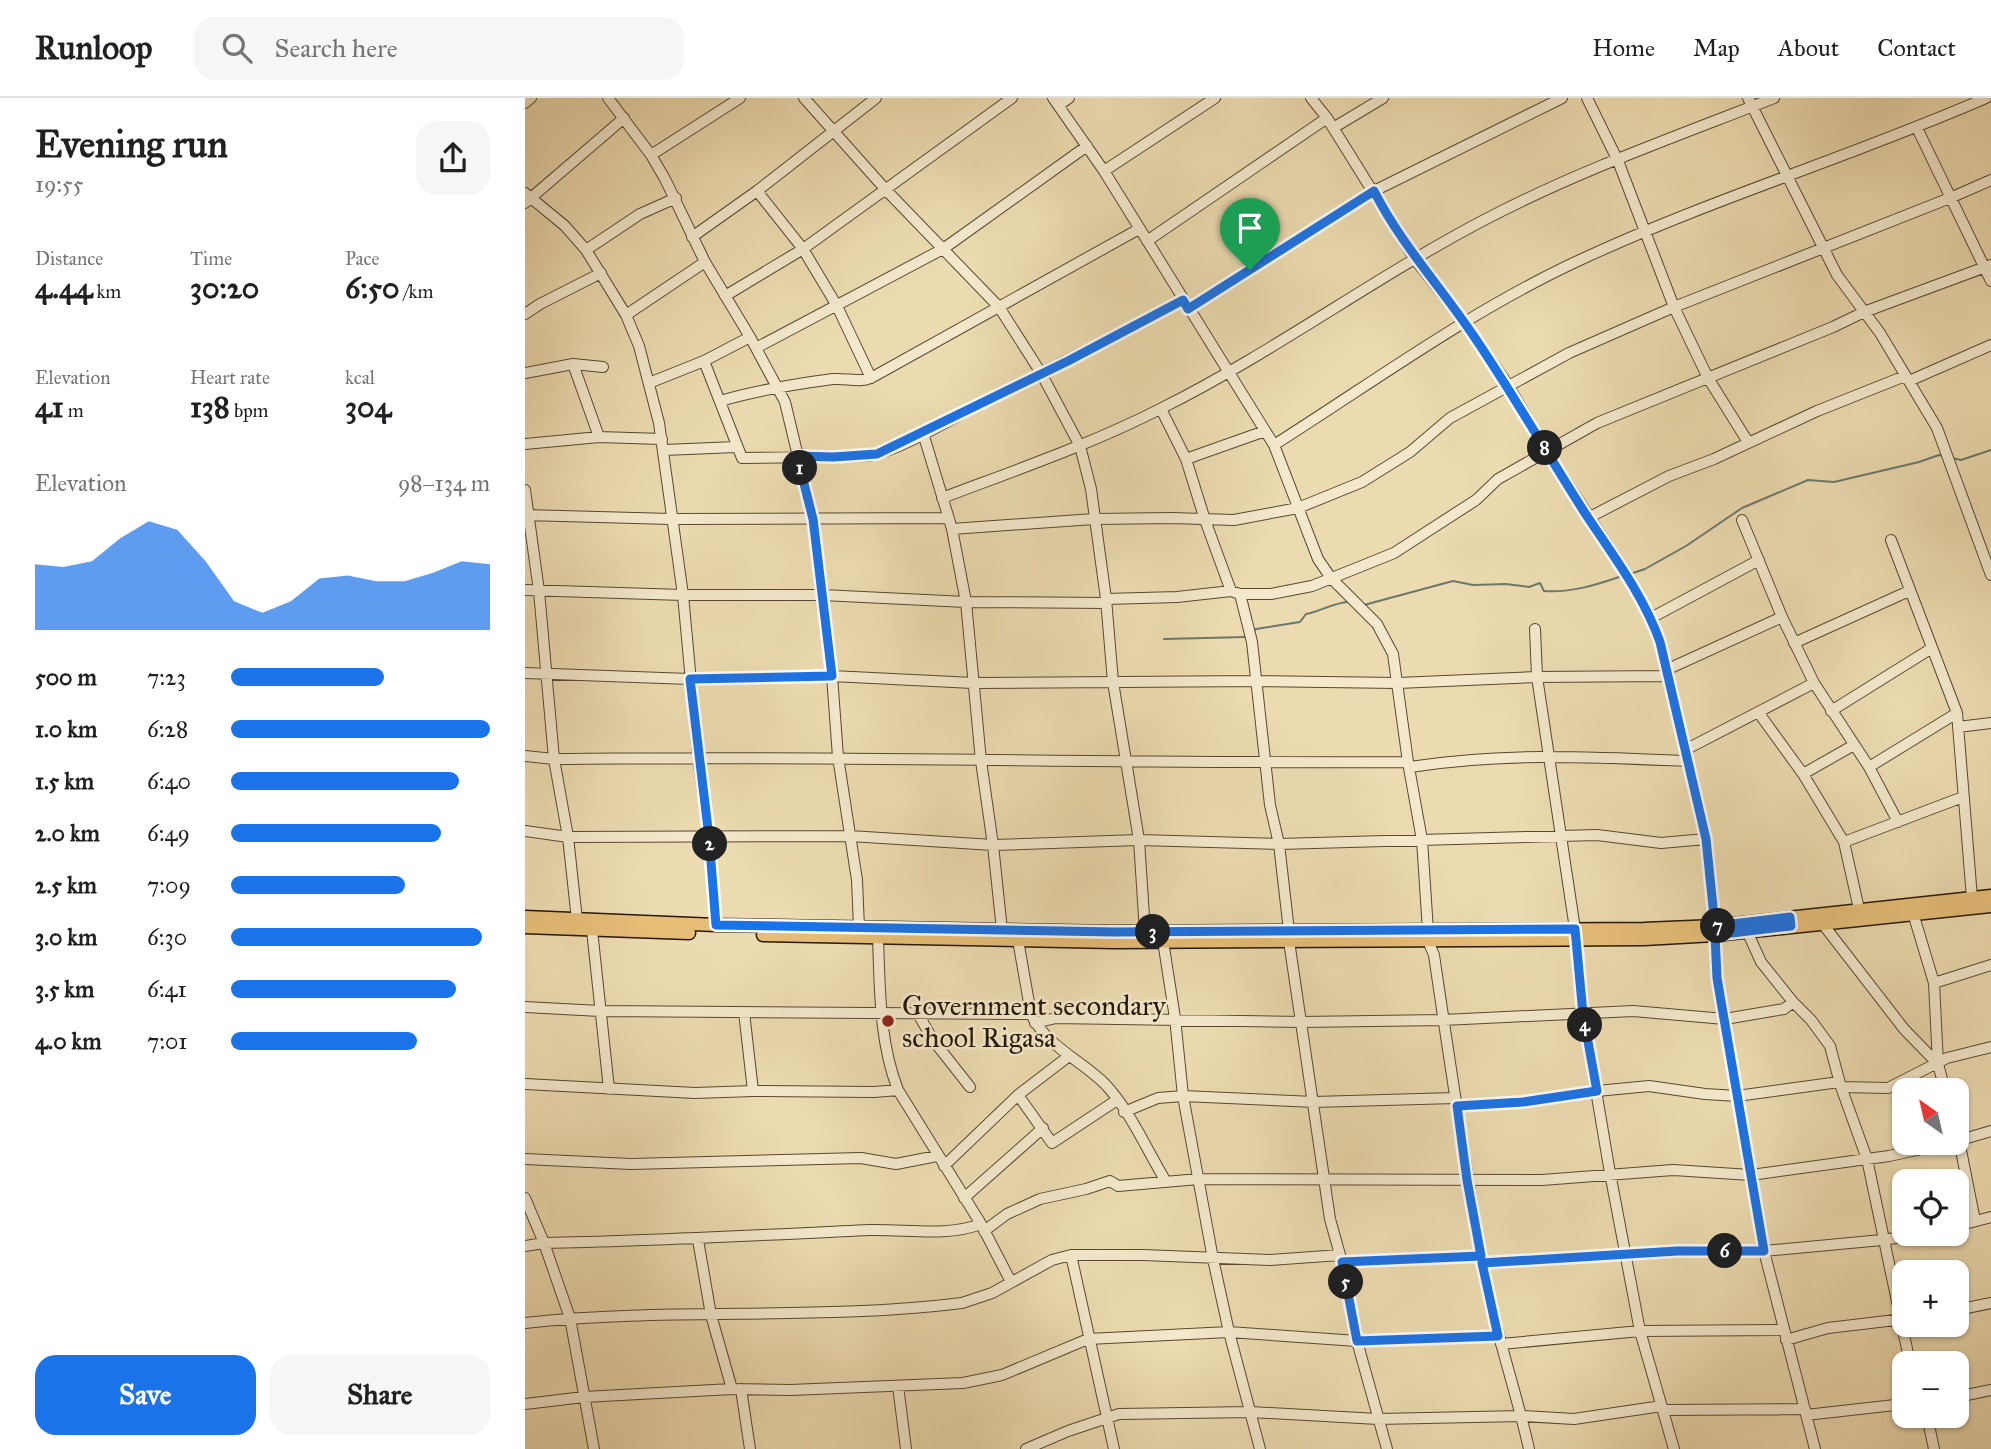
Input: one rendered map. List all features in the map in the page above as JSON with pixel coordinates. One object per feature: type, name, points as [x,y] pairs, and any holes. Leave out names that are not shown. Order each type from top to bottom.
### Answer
[{"type":"main road","points":[[525,918],[716,925],[1289,936],[1575,934],[1644,929],[1747,931],[1859,909],[1991,896]]},
{"type":"main road","points":[[1715,930],[1791,922],[1822,923],[1991,906]]},
{"type":"main road","points":[[525,927],[1019,940],[1163,941],[1289,936]]},
{"type":"street","points":[[525,103],[531,98]]},
{"type":"street","points":[[650,155],[740,98]]},
{"type":"street","points":[[804,98],[886,190],[999,306],[1041,373],[1080,446],[1086,464],[1106,601],[1113,682],[1139,840],[1145,932]]},
{"type":"street","points":[[692,237],[757,191],[876,98]]},
{"type":"street","points":[[725,296],[803,249],[1012,98]]},
{"type":"street","points":[[1069,98],[1056,102],[1104,171],[1274,445],[1310,542],[1331,578],[1365,611],[1385,637],[1393,654],[1422,840],[1428,936],[1434,955],[1467,1180],[1499,1340],[1529,1449]]},
{"type":"street","points":[[1104,171],[1215,98]]},
{"type":"street","points":[[1311,98],[1374,191],[1414,258],[1465,323],[1508,385],[1547,452],[1627,577],[1651,618],[1660,642],[1706,839],[1717,978],[1764,1251],[1815,1449]]},
{"type":"street","points":[[1147,241],[1330,123],[1383,98]]},
{"type":"street","points":[[704,361],[742,458],[877,454],[1185,304],[1374,191],[1562,98]]},
{"type":"street","points":[[1587,98],[1618,161],[1674,307],[1708,378],[1748,442]]},
{"type":"street","points":[[942,498],[1080,446],[1161,409],[1228,373],[1414,258],[1529,198],[1750,102],[1774,98]]},
{"type":"street","points":[[1274,445],[1465,323],[1537,282],[1644,232],[1917,128],[1986,98]]},
{"type":"street","points":[[610,99],[650,155],[675,198],[705,262],[778,386],[792,426],[813,519],[832,676],[838,757],[857,880],[859,928]]},
{"type":"street","points":[[1750,102],[1837,275],[1880,333],[1937,428],[1991,575]]},
{"type":"street","points":[[624,118],[527,198],[565,226],[586,250],[633,327],[649,383],[664,450],[683,595],[716,925]]},
{"type":"street","points":[[1917,128],[1950,198],[1988,266],[1991,281]]},
{"type":"street","points":[[756,348],[943,249],[1087,146]]},
{"type":"street","points":[[952,529],[1094,519],[1234,520],[1298,508],[1362,482],[1410,452],[1450,418],[1569,353],[1674,307],[1991,180]]},
{"type":"street","points":[[757,191],[803,249],[837,306],[871,378]]},
{"type":"street","points":[[586,250],[640,214],[675,198]]},
{"type":"street","points":[[720,401],[778,386],[840,379],[865,381],[1139,229]]},
{"type":"street","points":[[626,315],[705,262]]},
{"type":"street","points":[[525,590],[683,595],[823,595],[967,602],[1106,601],[1295,591],[1394,553],[1476,500],[1498,479],[1597,423],[1864,312],[1988,266]]},
{"type":"street","points":[[525,314],[601,273]]},
{"type":"street","points":[[649,383],[704,361],[750,337]]},
{"type":"street","points":[[1588,518],[1668,476],[1714,459],[1817,411],[1991,345]]},
{"type":"street","points":[[525,373],[573,364],[603,367]]},
{"type":"street","points":[[573,364],[599,437]]},
{"type":"street","points":[[1161,409],[1186,458],[1205,520],[1252,642],[1270,805],[1279,844],[1323,1180],[1357,1341],[1387,1449]]},
{"type":"street","points":[[1186,458],[1265,431]]},
{"type":"street","points":[[923,433],[952,529],[967,602],[981,761],[1002,930]]},
{"type":"street","points":[[525,444],[599,437],[662,439]]},
{"type":"street","points":[[664,450],[736,447]]},
{"type":"street","points":[[525,490],[539,591],[554,759],[568,837],[577,920]]},
{"type":"street","points":[[527,515],[671,519],[948,518]]},
{"type":"street","points":[[1742,520],[1782,617],[1814,683],[1868,766],[1898,822]]},
{"type":"street","points":[[1891,540],[1957,713],[1972,898]]},
{"type":"street","points":[[1651,618],[1759,560]]},
{"type":"street","points":[[1794,643],[1909,591]]},
{"type":"street","points":[[525,673],[690,679],[832,676],[973,683],[1398,683],[1666,673],[1782,617]]},
{"type":"street","points":[[1535,629],[1537,677],[1562,838],[1583,1014],[1624,1254],[1640,1331],[1674,1449]]},
{"type":"street","points":[[1831,711],[1932,648]]},
{"type":"street","points":[[1685,750],[1814,683]]},
{"type":"street","points":[[1758,712],[1803,774],[1844,842],[1859,909]]},
{"type":"street","points":[[1868,766],[1957,713]]},
{"type":"street","points":[[1958,727],[1991,723]]},
{"type":"street","points":[[1803,774],[1854,745]]},
{"type":"street","points":[[525,756],[554,759],[838,757],[981,761],[1409,764],[1549,755],[1687,761]]},
{"type":"street","points":[[1844,842],[1963,797]]},
{"type":"street","points":[[525,831],[568,837],[851,836],[993,845],[1139,840],[1279,844],[1597,835],[1661,844],[1706,839]]},
{"type":"street","points":[[1913,913],[1934,983],[1938,1064],[1942,1078]]},
{"type":"street","points":[[1822,923],[1904,1029],[1938,1064]]},
{"type":"street","points":[[592,930],[609,1089]]},
{"type":"street","points":[[1747,931],[1761,962],[1830,1046],[1840,1084],[1867,1159],[1892,1280]]},
{"type":"street","points":[[878,938],[881,1024],[898,1090],[983,1228],[1011,1282]]},
{"type":"street","points":[[1019,940],[1033,1018],[1047,1037],[1105,1084],[1125,1112],[1165,1180]]},
{"type":"street","points":[[1163,941],[1183,1096],[1213,1259],[1259,1449]]},
{"type":"street","points":[[1934,983],[1991,965]]},
{"type":"street","points":[[525,1007],[600,1011],[917,1012],[1033,1018],[1175,1018],[1302,1022],[1443,1020],[1633,1011],[1725,1019],[1784,1009],[1793,1002]]},
{"type":"street","points":[[744,1012],[753,1091]]},
{"type":"street","points":[[917,1012],[933,1040],[970,1087]]},
{"type":"street","points":[[1125,1112],[1158,1098],[1183,1096],[1314,1102],[1523,1102],[1649,1086],[1737,1096],[1840,1084],[1888,1088],[1947,1058],[1991,1047]]},
{"type":"street","points":[[944,1166],[1018,1095],[1069,1056]]},
{"type":"street","points":[[525,1084],[695,1093],[898,1090]]},
{"type":"street","points":[[1018,1095],[1052,1143],[1117,1100]]},
{"type":"street","points":[[964,1198],[1043,1128]]},
{"type":"street","points":[[1969,1136],[1991,1131]]},
{"type":"street","points":[[525,1245],[983,1228],[1040,1199],[1110,1181],[1118,1186],[1199,1179],[1542,1180],[1673,1170],[1751,1175],[1893,1155]]},
{"type":"street","points":[[1959,1155],[1975,1221]]},
{"type":"street","points":[[525,1159],[631,1164],[861,1158],[896,1164],[937,1156]]},
{"type":"street","points":[[525,1199],[544,1243],[570,1318],[594,1449]]},
{"type":"street","points":[[1969,1223],[1991,1217]]},
{"type":"street","points":[[525,1323],[570,1318],[769,1315],[938,1306],[972,1300],[992,1293],[1052,1260],[1071,1255],[1270,1260],[1482,1260],[1677,1251],[1764,1251],[1892,1239]]},
{"type":"street","points":[[698,1240],[711,1315],[737,1389],[750,1449]]},
{"type":"street","points":[[1071,1255],[1114,1449]]},
{"type":"street","points":[[1969,1308],[1991,1303]]},
{"type":"street","points":[[525,1404],[584,1397],[737,1389],[790,1390],[963,1383],[1002,1375],[1089,1339],[1229,1332],[1357,1341],[1499,1340],[1640,1331],[1784,1335],[1892,1320]]},
{"type":"street","points":[[898,1386],[906,1449]]},
{"type":"street","points":[[1969,1395],[1991,1390]]},
{"type":"street","points":[[1026,1449],[1119,1414],[1251,1412],[1378,1419],[1522,1416],[1574,1419],[1663,1408],[1805,1412],[1892,1405]]},
{"type":"street","points":[[1930,1428],[1934,1449]]},
{"type":"waterway","points":[[1952,458],[1961,460],[1991,450]]},
{"type":"waterway","points":[[1630,574],[1645,569],[1686,546],[1742,508],[1808,480],[1834,482],[1943,456]]},
{"type":"waterway","points":[[1364,605],[1453,581],[1473,585],[1506,584],[1529,587],[1540,583],[1544,591],[1564,591],[1622,576]]},
{"type":"waterway","points":[[1253,632],[1256,629],[1300,622],[1306,614],[1348,602]]},
{"type":"waterway","points":[[1164,639],[1246,637]]},
{"type":"place","name":"Government secondary school Rigasa","points":[[888,1021]]},
{"type":"route","points":[[1374,191],[1414,258],[1465,323],[1508,385],[1651,618],[1660,642],[1706,839],[1715,926],[1790,917],[1791,926],[1715,935],[1717,978],[1764,1251],[1677,1251],[1482,1263],[1498,1336],[1357,1341],[1342,1262],[1481,1256],[1457,1106],[1523,1102],[1597,1091],[1583,1014],[1575,929],[1114,932],[716,925],[709,837],[690,679],[832,676],[813,519],[797,456],[877,454],[1068,361],[1183,300],[1188,309],[1250,270],[1374,191]]}]
